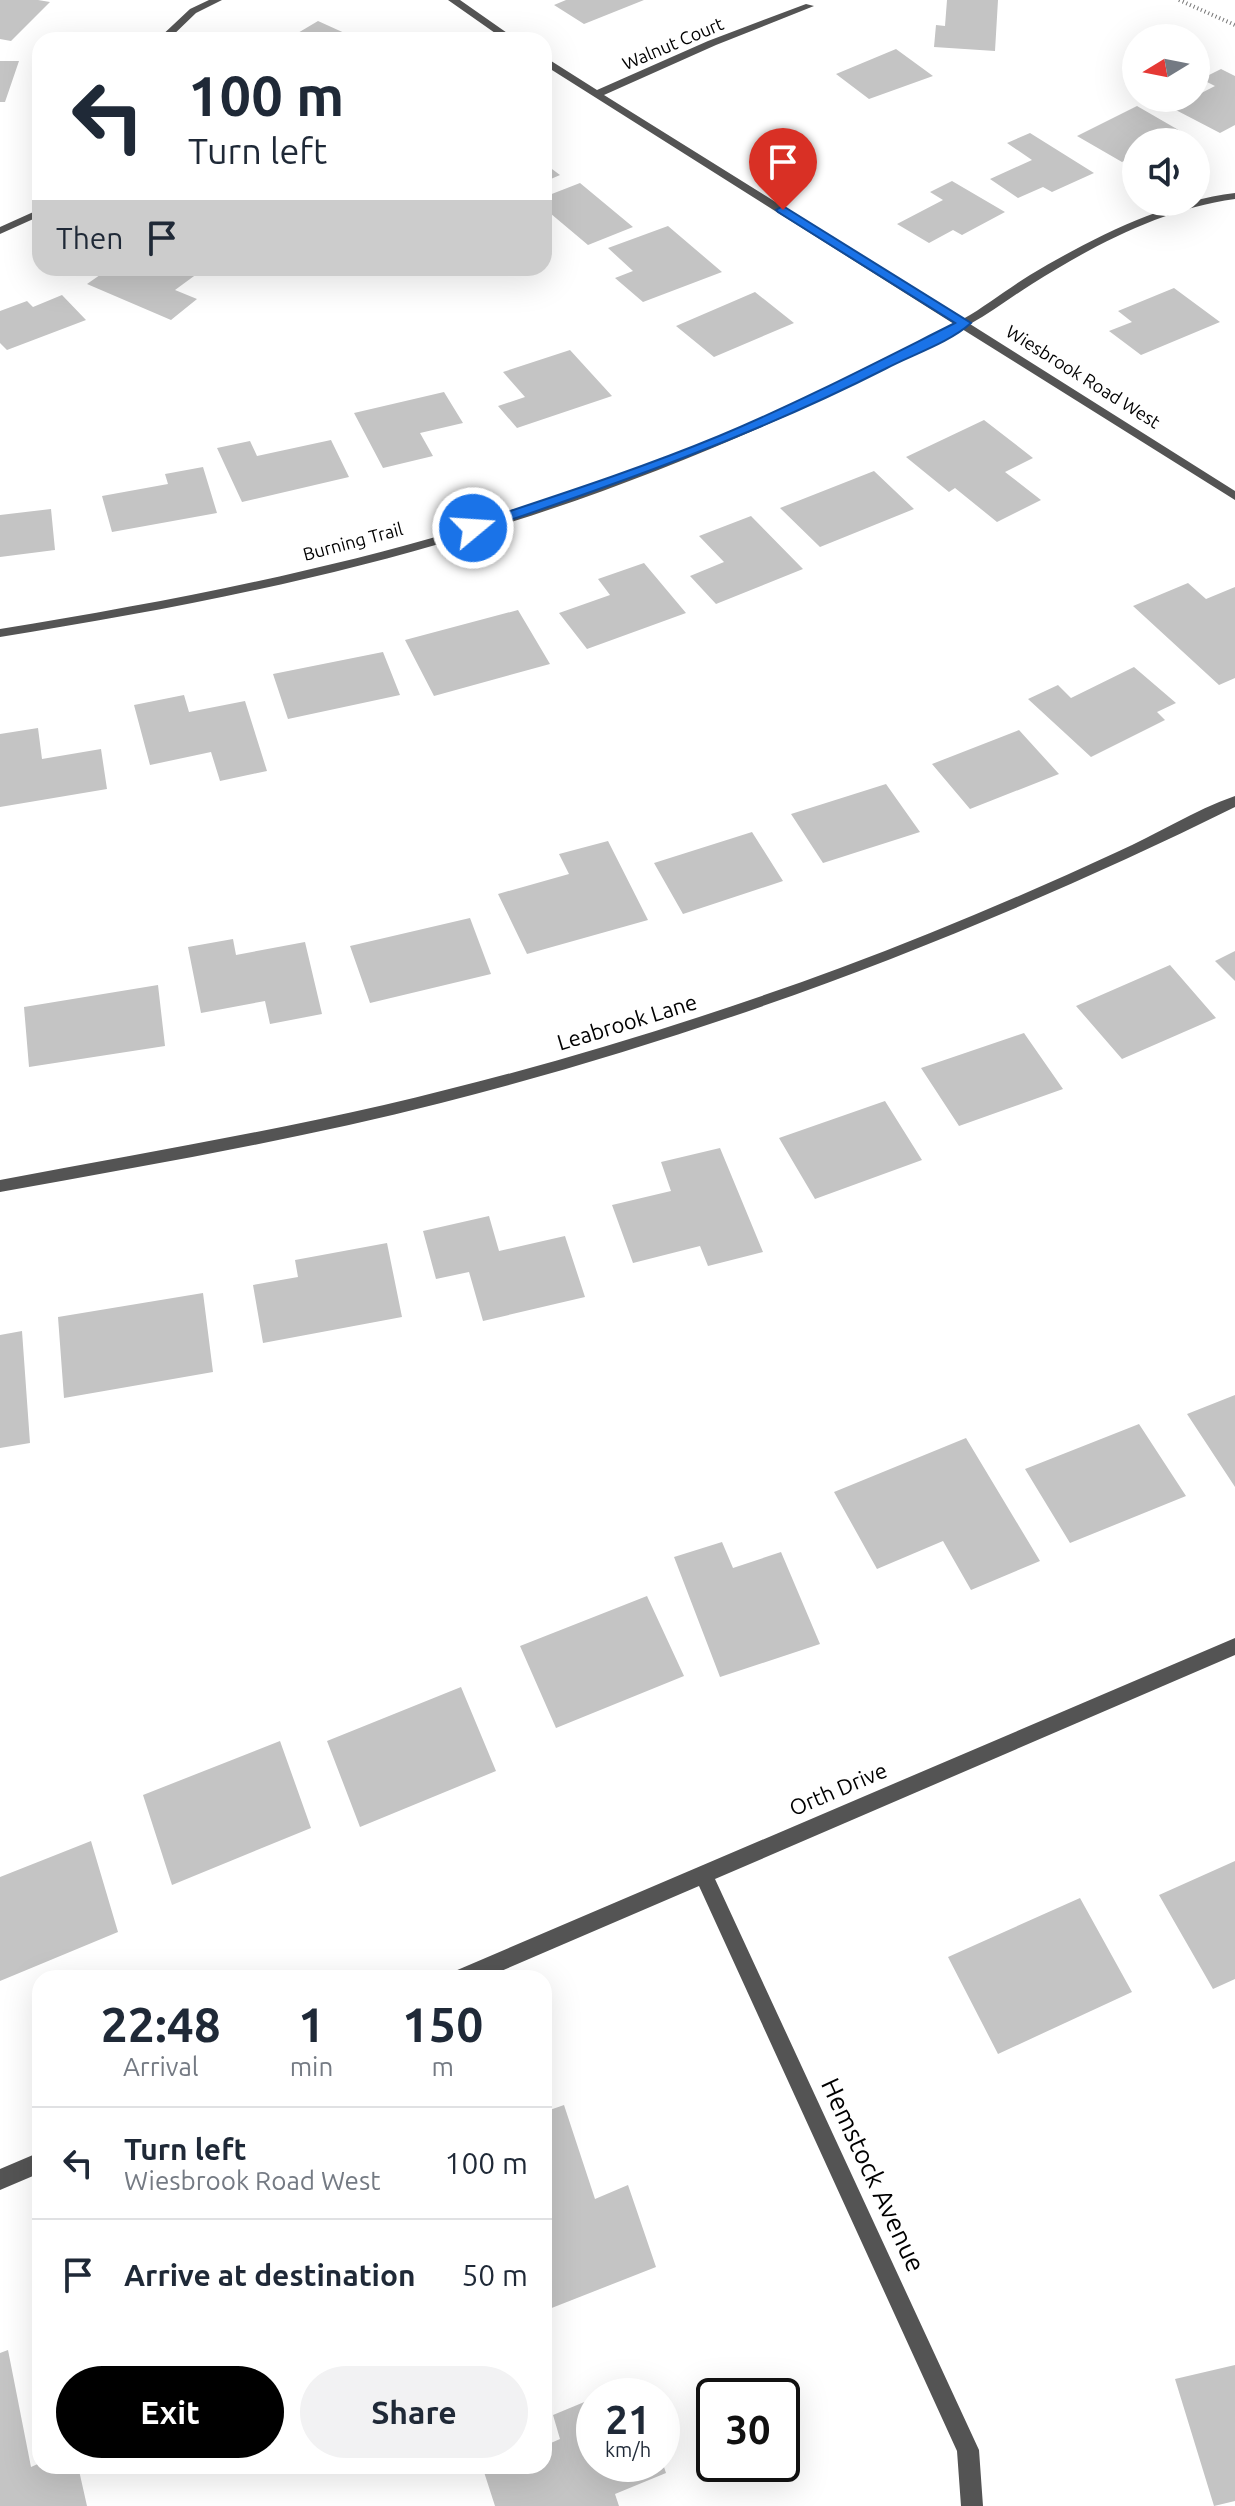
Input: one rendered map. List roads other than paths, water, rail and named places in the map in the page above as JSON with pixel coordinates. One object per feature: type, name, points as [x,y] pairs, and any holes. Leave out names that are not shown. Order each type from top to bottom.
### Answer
[{"type":"street","points":[[171,32],[193,11],[217,0]]},
{"type":"street","points":[[453,0],[500,32]]},
{"type":"street","name":"Walnut Court","points":[[595,95],[712,43],[809,6]]},
{"type":"street","name":"Wiesbrook Road West","points":[[552,66],[1235,496]]},
{"type":"street","name":"Burning Trail","points":[[0,633],[182,601],[316,571],[571,497],[726,438],[837,388],[964,323],[1036,276],[1094,245],[1212,197],[1235,196]]},
{"type":"street","points":[[0,231],[32,216]]},
{"type":"street","name":"Leabrook Lane","points":[[0,1186],[323,1125],[609,1052],[856,970],[1055,889],[1235,801]]},
{"type":"street","name":"Orth Drive","points":[[480,1970],[1235,1646]]},
{"type":"street","name":"Hemstock Avenue","points":[[703,1873],[968,2450],[972,2506]]},
{"type":"street","points":[[0,2180],[32,2166]]}]
